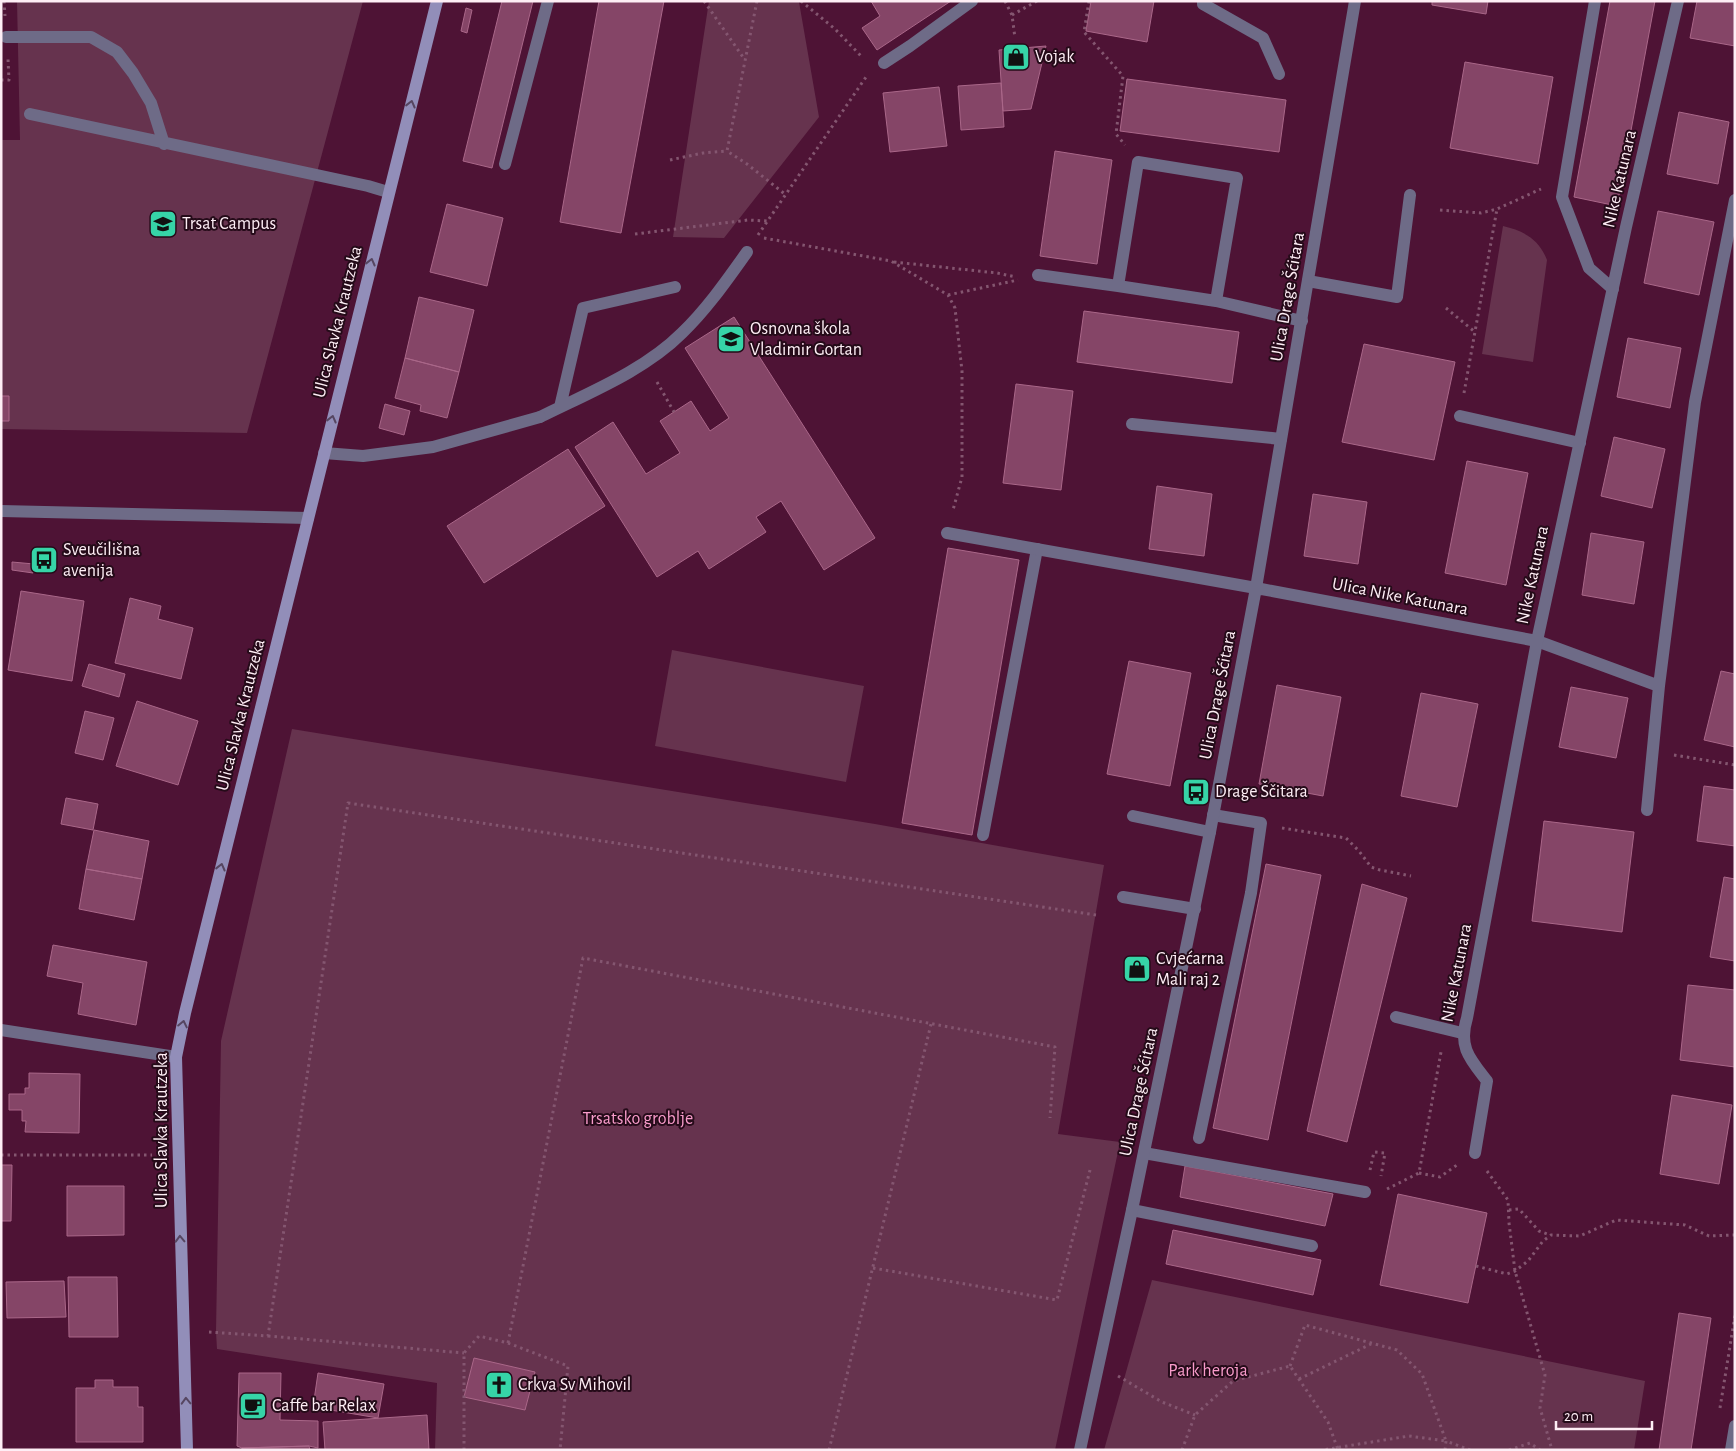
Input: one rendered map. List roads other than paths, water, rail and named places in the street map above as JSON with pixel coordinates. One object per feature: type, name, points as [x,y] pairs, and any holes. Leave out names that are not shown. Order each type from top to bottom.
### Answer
[{"type":"street","name":"Ulica Slavka Krautzeka","points":[[187,1450],[176,1057],[185,1013],[437,1]]},
{"type":"street","points":[[505,164],[548,1]]},
{"type":"street","points":[[884,63],[972,1]]},
{"type":"street","points":[[1202,1],[1203,4],[1263,38],[1279,74]]},
{"type":"street","name":"Ulica Drage Šćitara","points":[[1080,1450],[1210,832],[1282,439],[1355,1]]},
{"type":"street","points":[[1595,1],[1562,197],[1589,268],[1613,289]]},
{"type":"street","name":"Nike Katunara","points":[[1475,1153],[1487,1081],[1468,1056],[1462,1033],[1467,1018],[1537,641],[1613,289],[1678,1]]},
{"type":"street","points":[[6,37],[91,37],[117,52],[133,72],[152,103],[164,144]]},
{"type":"street","points":[[30,114],[368,186],[388,192]]},
{"type":"street","points":[[1118,286],[1138,162],[1237,178],[1216,301]]},
{"type":"street","points":[[1308,281],[1397,297],[1410,196]]},
{"type":"street","points":[[1648,810],[1659,686],[1695,402],[1735,200]]},
{"type":"street","points":[[324,453],[363,456],[433,447],[540,417],[646,362],[682,334],[712,301],[746,252]]},
{"type":"street","points":[[1038,276],[1216,301],[1302,321]]},
{"type":"street","points":[[560,407],[583,308],[675,287]]},
{"type":"street","points":[[1460,416],[1580,443]]},
{"type":"street","points":[[1132,424],[1282,439]]},
{"type":"street","points":[[1,511],[308,518]]},
{"type":"street","name":"Ulica Nike Katunara","points":[[947,533],[1256,588],[1537,641],[1659,686]]},
{"type":"street","points":[[983,835],[1037,549]]},
{"type":"street","points":[[1199,1138],[1250,893],[1261,823],[1213,815]]},
{"type":"street","points":[[1133,816],[1210,832]]},
{"type":"street","points":[[1123,897],[1195,909]]},
{"type":"street","points":[[1396,1017],[1462,1033]]},
{"type":"street","points":[[1,1030],[176,1057]]},
{"type":"street","points":[[1144,1153],[1366,1192]]},
{"type":"street","points":[[1132,1210],[1312,1246]]},
{"type":"street","points":[[1731,1450],[1735,1426]]},
{"type":"place","name":"Vojak","points":[[1016,57]]},
{"type":"place","name":"Trsat Campus","points":[[163,224]]},
{"type":"place","name":"Osnovna škola Vladimir Gortan","points":[[731,339]]},
{"type":"place","name":"Sveučilišna avenija","points":[[44,560]]},
{"type":"place","name":"Drage Ščitara","points":[[1196,792]]},
{"type":"place","name":"Cvjećarna Mali raj 2","points":[[1137,969]]},
{"type":"place","name":"Crkva Sv Mihovil","points":[[499,1385]]},
{"type":"place","name":"Caffe bar Relax","points":[[253,1406]]},
{"type":"park label","name":"Trsatsko groblje","points":[[638,1119]]},
{"type":"park label","name":"Park heroja","points":[[1208,1371]]}]
